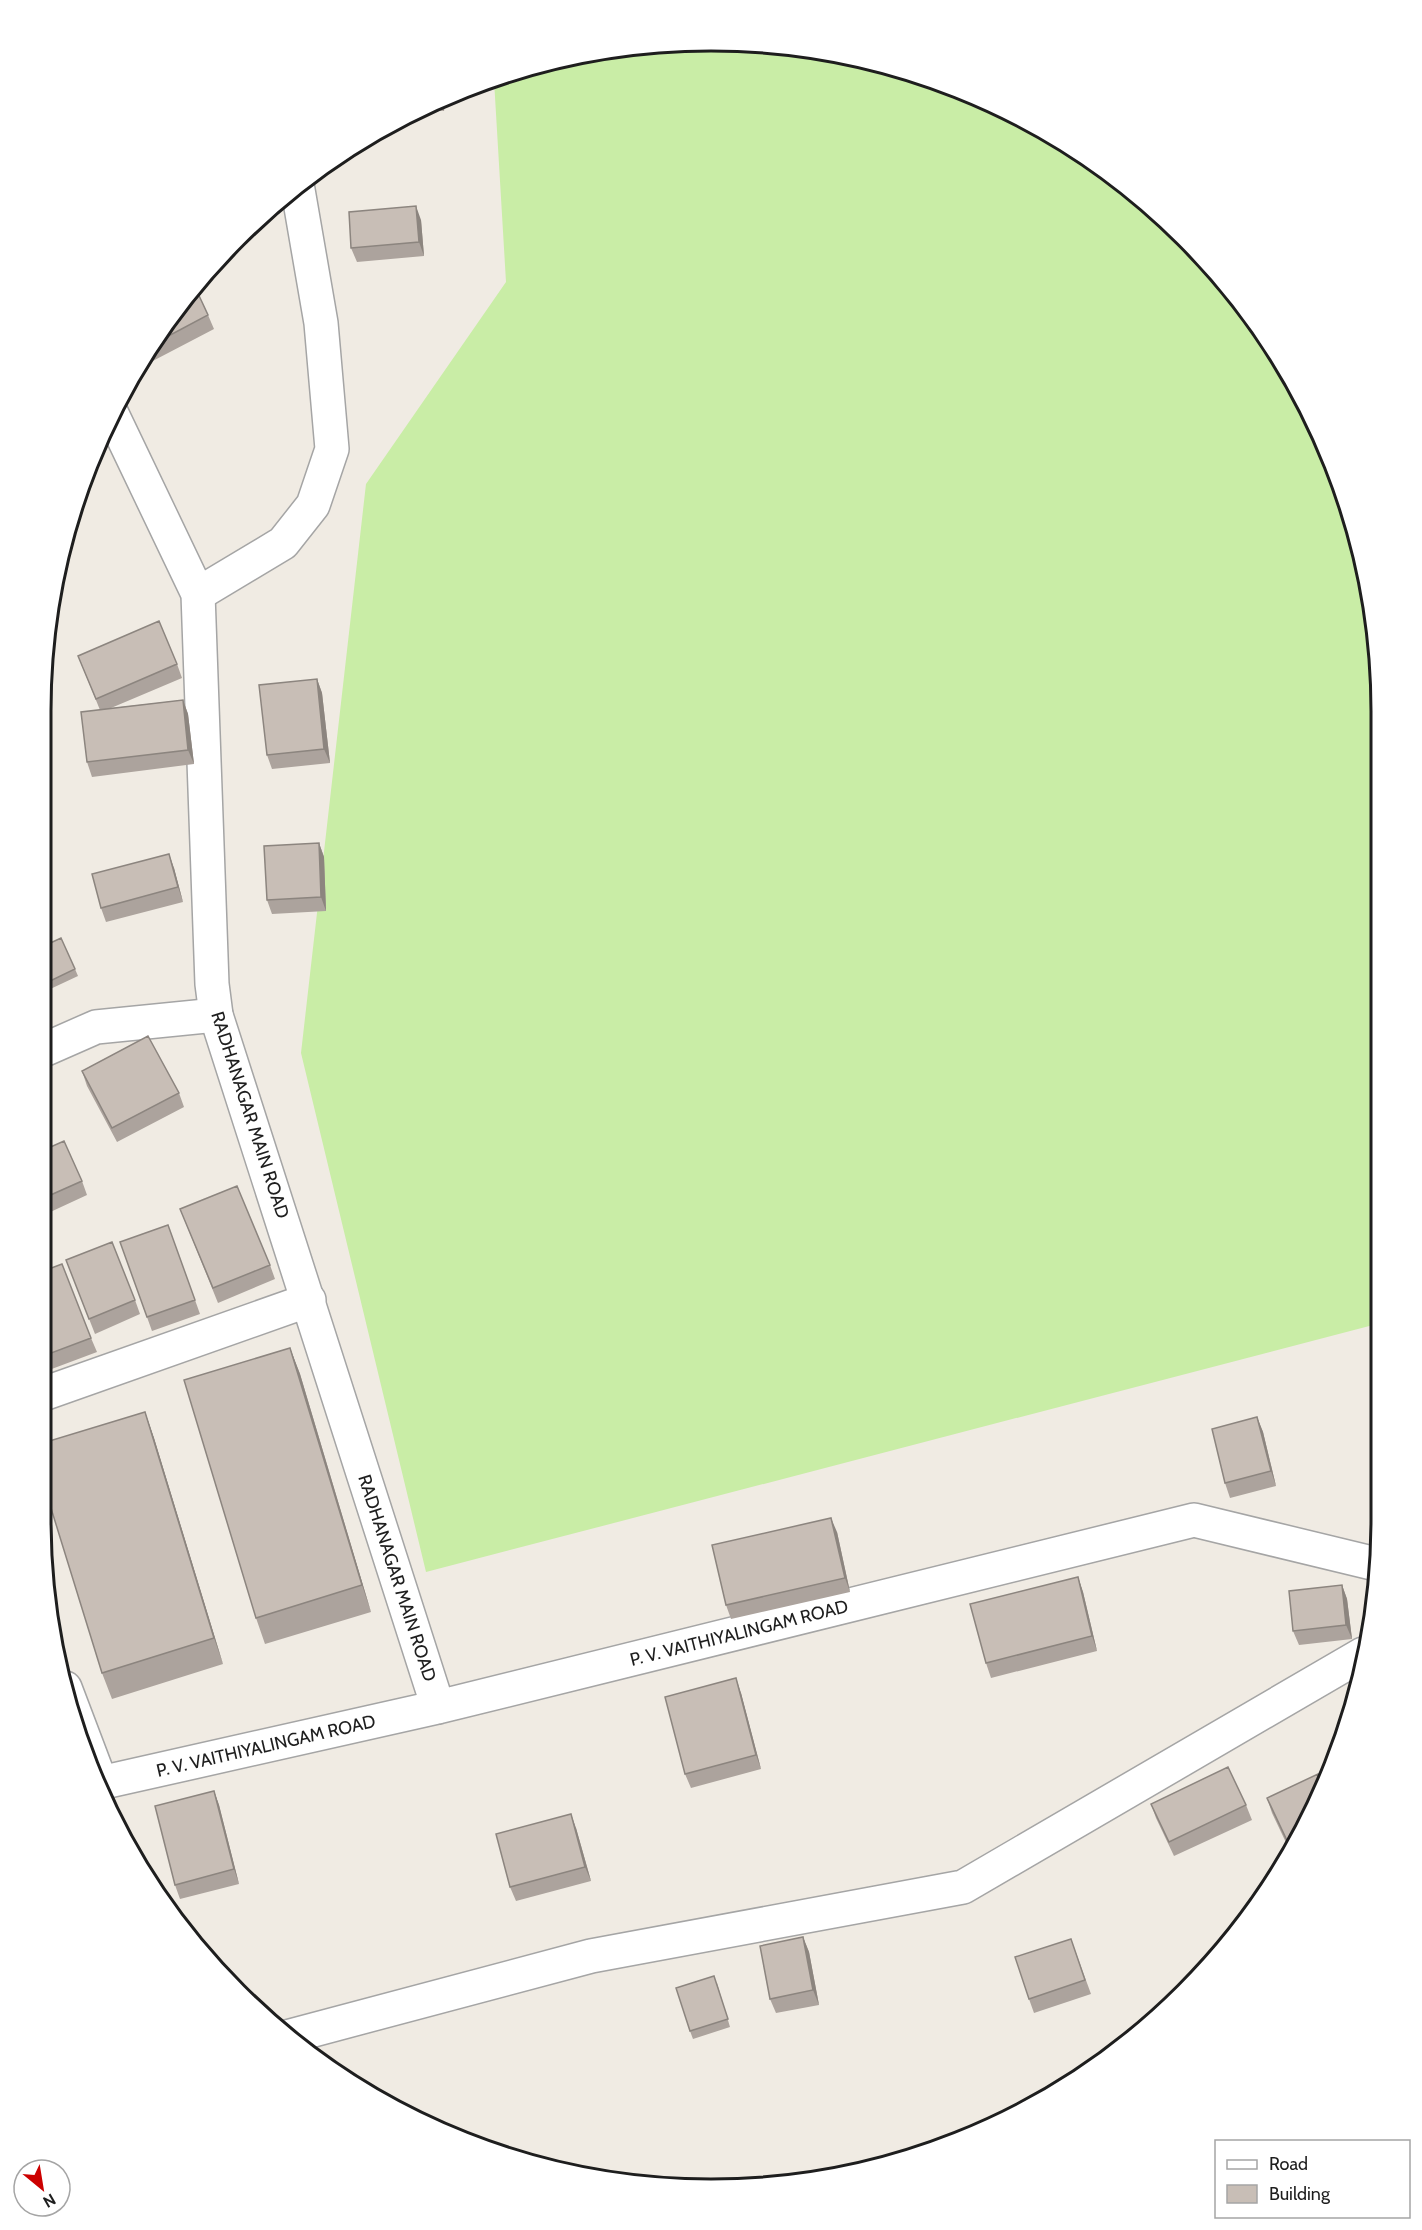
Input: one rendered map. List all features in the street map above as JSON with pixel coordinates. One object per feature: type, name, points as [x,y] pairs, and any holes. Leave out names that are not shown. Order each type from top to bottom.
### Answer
[{"type":"street","points":[[198,594],[283,543],[313,505],[332,449],[321,323],[299,195]]},
{"type":"street","name":"RADHANAGAR MAIN ROAD","points":[[117,424],[198,594],[212,984],[216,1015],[438,1707]]},
{"type":"street","points":[[51,1046],[96,1028],[216,1015]]},
{"type":"street","points":[[51,1391],[309,1300]]},
{"type":"street","name":"P. V. VAITHIYALINGAM ROAD","points":[[106,1782],[438,1707],[1194,1520],[1370,1563]]},
{"type":"street","points":[[298,2034],[591,1956],[963,1887],[1356,1658]]},
{"type":"green space","points":[[668,52],[754,52],[840,64],[882,73],[964,101],[1041,139],[1113,187],[1146,215],[1178,244],[1235,309],[1283,381],[1321,458],[1349,540],[1365,625],[1370,668],[1371,711],[1371,1326],[426,1572],[301,1053],[366,484],[506,282],[494,88],[540,73],[625,57]]},
{"type":"building","points":[[416,206],[419,242],[351,248],[349,212]]},
{"type":"building","points":[[199,295],[208,315],[167,337]]},
{"type":"building","points":[[159,621],[177,664],[96,699],[78,656]]},
{"type":"building","points":[[317,679],[324,749],[267,755],[259,685]]},
{"type":"building","points":[[183,700],[188,750],[87,762],[81,712]]},
{"type":"building","points":[[319,843],[321,897],[267,900],[264,846]]},
{"type":"building","points":[[169,854],[178,887],[101,908],[92,874]]},
{"type":"building","points":[[61,938],[75,969],[51,981],[51,943]]},
{"type":"building","points":[[148,1036],[179,1093],[112,1128],[82,1071]]},
{"type":"building","points":[[64,1141],[82,1181],[51,1195],[51,1147]]},
{"type":"building","points":[[237,1186],[270,1265],[213,1288],[180,1209]]},
{"type":"building","points":[[168,1225],[195,1300],[147,1317],[120,1242]]},
{"type":"building","points":[[112,1242],[135,1300],[89,1319],[66,1260]]},
{"type":"building","points":[[62,1264],[91,1338],[51,1353],[51,1268]]},
{"type":"building","points":[[290,1348],[362,1585],[256,1618],[184,1380]]},
{"type":"building","points":[[145,1412],[214,1638],[102,1673],[51,1508],[51,1440]]},
{"type":"building","points":[[1257,1417],[1271,1471],[1225,1483],[1212,1429]]},
{"type":"building","points":[[831,1518],[845,1578],[726,1605],[712,1545]]},
{"type":"building","points":[[1078,1577],[1092,1636],[986,1663],[970,1604]]},
{"type":"building","points":[[1342,1585],[1346,1625],[1293,1631],[1289,1591]]},
{"type":"building","points":[[736,1678],[756,1755],[685,1774],[665,1697]]},
{"type":"building","points":[[1228,1767],[1246,1805],[1169,1842],[1151,1804]]},
{"type":"building","points":[[1318,1774],[1319,1776],[1287,1841],[1267,1798]]},
{"type":"building","points":[[214,1791],[234,1869],[175,1885],[155,1806]]},
{"type":"building","points":[[571,1814],[585,1867],[510,1887],[496,1834]]},
{"type":"building","points":[[803,1937],[813,1990],[770,1999],[760,1946]]},
{"type":"building","points":[[1071,1939],[1085,1980],[1029,1999],[1015,1957]]},
{"type":"building","points":[[714,1976],[728,2019],[690,2031],[676,1988]]}]
